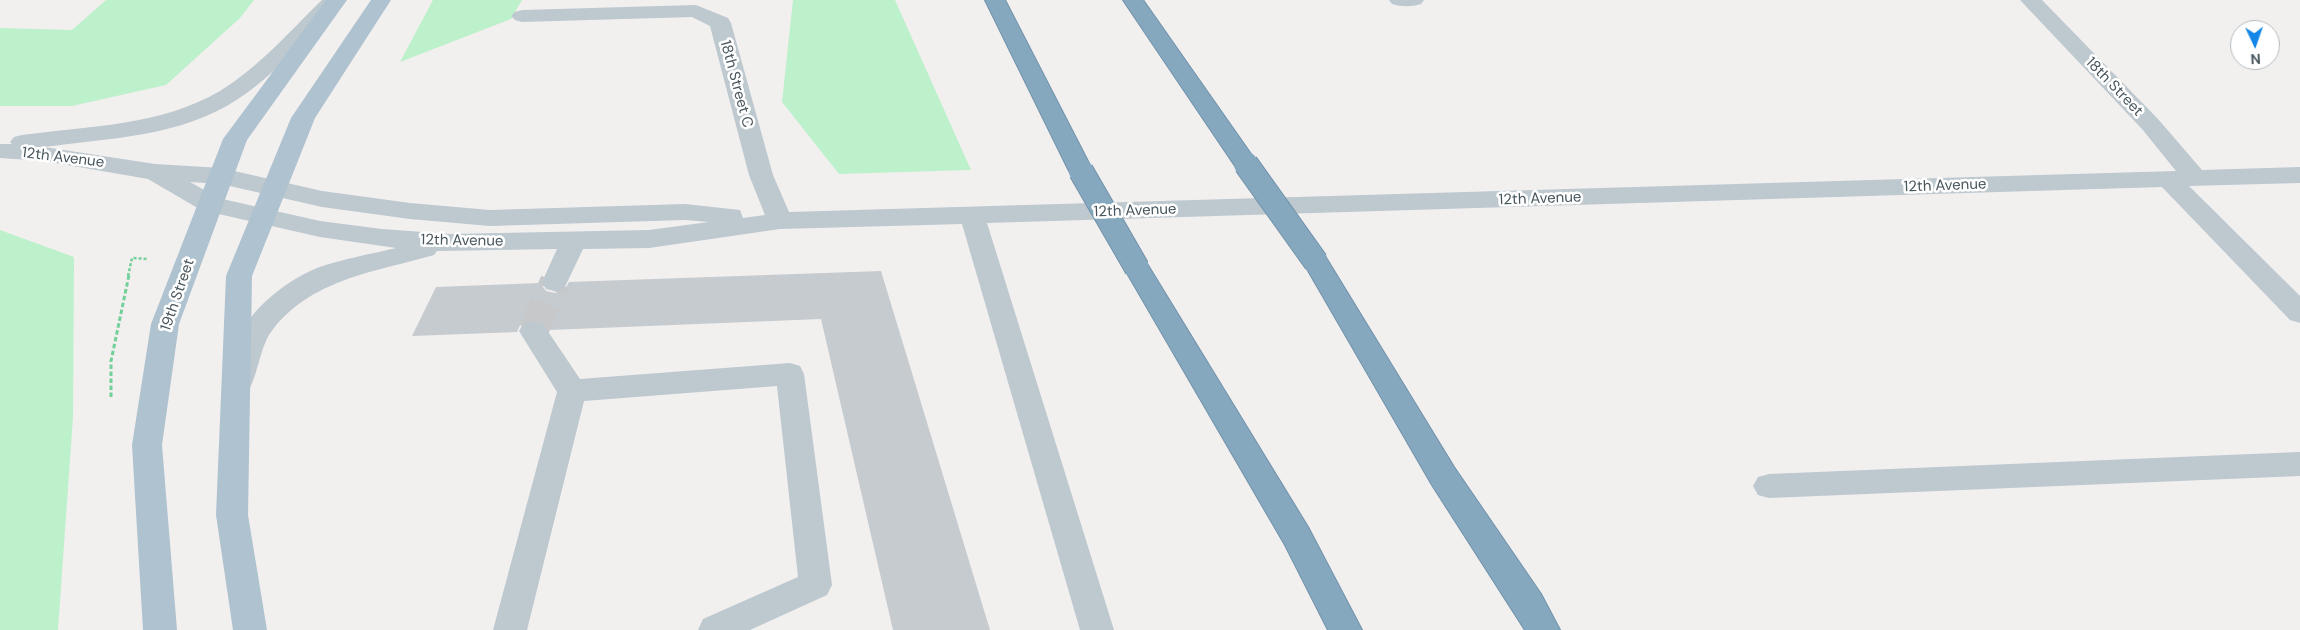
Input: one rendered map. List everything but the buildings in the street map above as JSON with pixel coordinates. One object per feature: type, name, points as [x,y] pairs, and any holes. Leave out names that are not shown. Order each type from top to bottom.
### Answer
[{"type":"highway","points":[[994,0],[1081,170],[1137,268],[1297,536],[1345,630]]},
{"type":"highway","points":[[1133,0],[1316,262],[1444,476],[1529,604],[1543,630]]},
{"type":"main road","name":"19th Street","points":[[160,630],[147,445],[165,324],[235,139],[336,0]]},
{"type":"main road","points":[[250,630],[232,515],[234,395],[239,276],[261,216],[303,118],[381,0]]},
{"type":"street","points":[[0,146],[57,137],[110,133],[180,117],[200,109],[229,95],[251,78],[336,0]]},
{"type":"street","points":[[1400,0],[1414,0]]},
{"type":"street","name":"18th Street","points":[[2030,0],[2150,124],[2195,178]]},
{"type":"street","name":"18th Street C","points":[[522,16],[696,11],[720,23],[761,175],[780,220]]},
{"type":"street","name":"12th Avenue","points":[[0,151],[44,154],[155,172],[221,176],[322,199],[410,211],[490,218],[685,212],[780,220],[2300,175]]},
{"type":"street","name":"12th Avenue","points":[[155,172],[210,204],[320,229],[382,238],[450,243],[649,238],[780,220]]},
{"type":"street","points":[[2168,179],[2300,313]]},
{"type":"street","points":[[972,215],[1097,630]]},
{"type":"street","points":[[556,282],[574,241]]},
{"type":"street","points":[[234,395],[257,329],[287,298],[326,275],[360,264],[450,243]]},
{"type":"street","points":[[510,630],[572,391],[533,331]]},
{"type":"street","points":[[572,391],[790,374],[815,585],[715,630]]},
{"type":"street","points":[[1769,486],[2300,464]]},
{"type":"green space","points":[[106,0],[254,0],[240,18],[166,85],[72,106],[0,106],[0,28],[72,30]]},
{"type":"green space","points":[[433,0],[522,0],[511,19],[400,62]]},
{"type":"green space","points":[[793,0],[895,0],[971,170],[839,174],[782,102]]},
{"type":"green space","points":[[0,230],[74,257],[73,417],[58,630],[0,630]]},
{"type":"tunnel","points":[[533,331],[555,282]]}]
